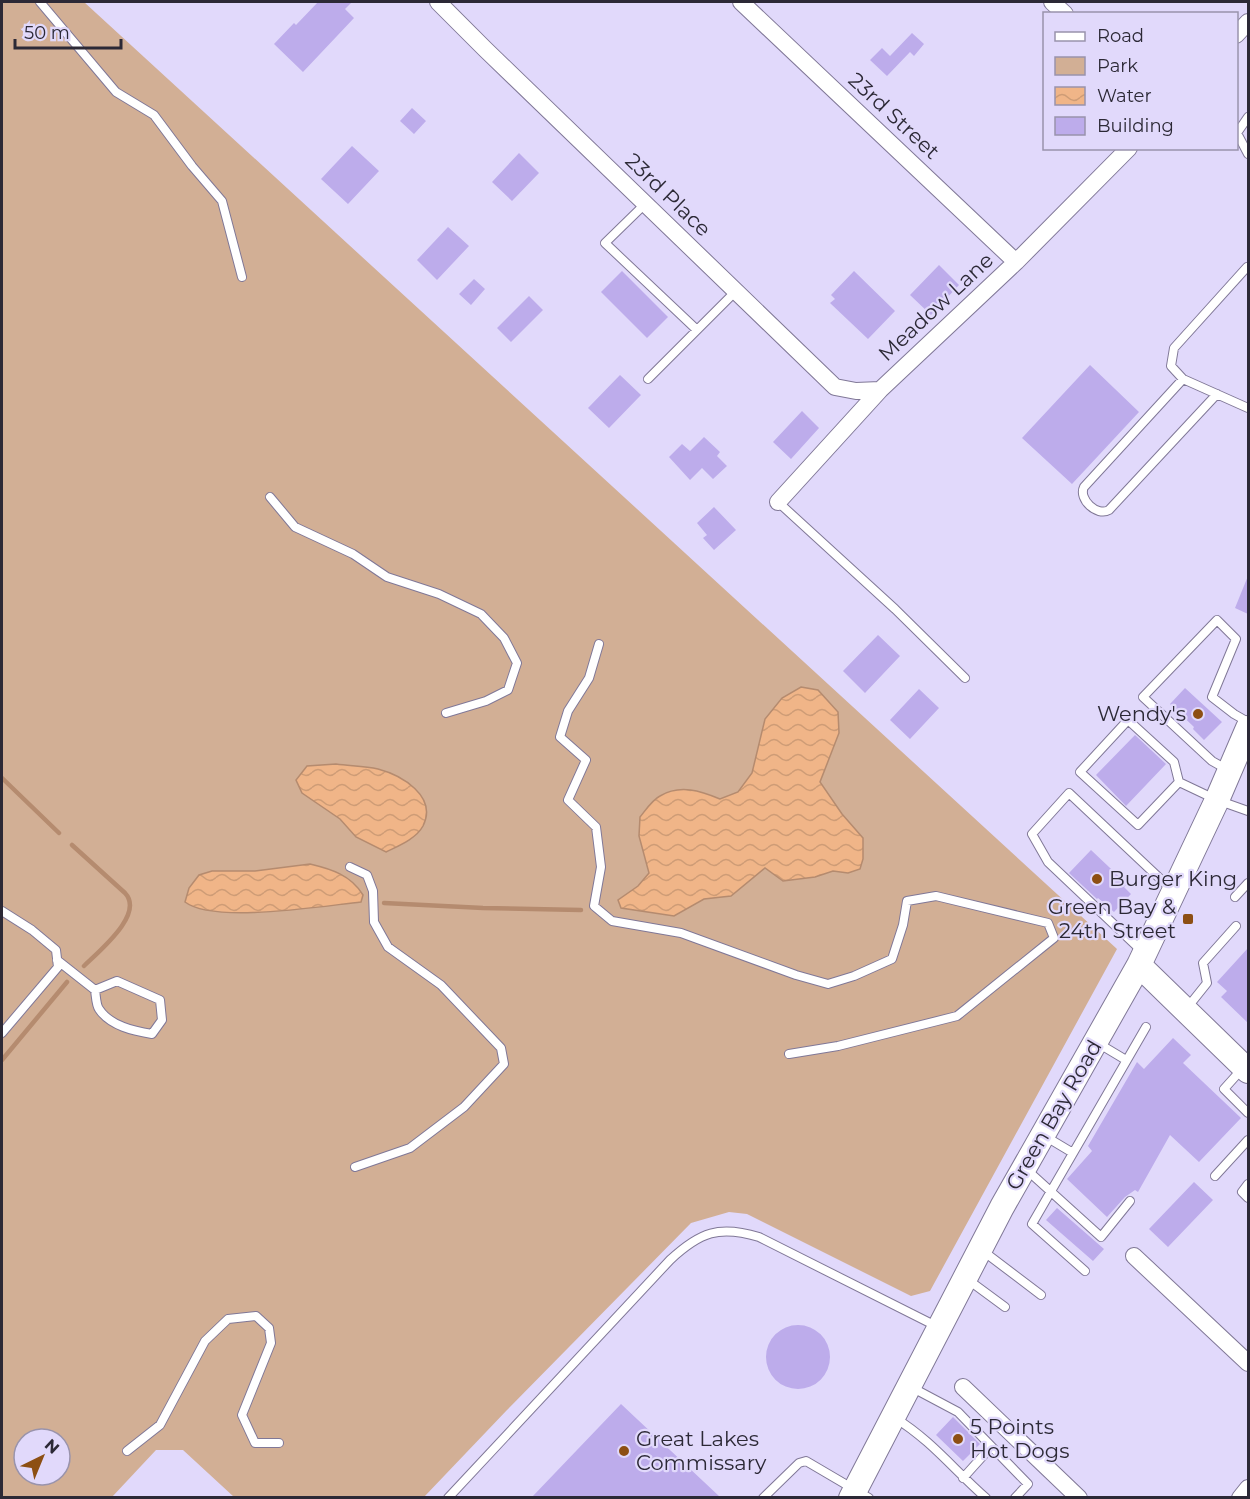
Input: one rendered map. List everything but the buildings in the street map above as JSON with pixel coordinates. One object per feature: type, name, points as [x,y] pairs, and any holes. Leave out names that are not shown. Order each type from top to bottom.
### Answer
[{"type":"main road","name":"Green Bay Road","points":[[859,1495],[892,1416],[965,1277],[1024,1167],[1142,960],[1248,728]]},
{"type":"main road","points":[[1142,960],[1186,1010],[1247,1066]]},
{"type":"street","name":"23rd Place","points":[[438,2],[493,58],[836,387],[856,391],[880,390]]},
{"type":"street","name":"23rd Street","points":[[741,2],[1016,262]]},
{"type":"street","name":"Meadow Lane","points":[[778,502],[880,390],[1016,262],[1127,150]]},
{"type":"street","points":[[1134,1256],[1248,1363]]},
{"type":"street","points":[[963,1387],[1079,1497]]},
{"type":"street","points":[[1240,1497],[1248,1488]]},
{"type":"lane","points":[[40,2],[116,92],[154,115],[192,166],[222,201],[242,277]]},
{"type":"lane","points":[[1238,132],[1248,117]]},
{"type":"lane","points":[[1238,135],[1248,154]]},
{"type":"lane","points":[[645,204],[605,243],[697,330]]},
{"type":"lane","points":[[1247,267],[1173,348],[1172,366],[1183,379],[1248,408]]},
{"type":"lane","points":[[648,379],[736,291]]},
{"type":"lane","points":[[1183,379],[1084,487],[1083,497],[1099,512],[1104,513],[1109,510],[1217,394]]},
{"type":"lane","points":[[270,497],[295,527],[353,554],[387,577],[439,594],[481,614],[504,638],[517,663],[508,690],[486,701],[446,713]]},
{"type":"lane","points":[[778,502],[895,609],[965,678]]},
{"type":"lane","points":[[1229,771],[1212,761],[1143,697],[1217,620],[1236,639],[1212,697],[1233,714],[1248,722]]},
{"type":"lane","points":[[599,644],[589,678],[568,711],[560,737],[586,760],[568,800],[596,827],[601,867],[594,906],[612,921],[681,933],[796,975],[828,984],[854,976],[892,959],[903,924],[907,901],[936,896],[1048,923],[1054,938],[957,1016],[838,1046],[789,1054]]},
{"type":"lane","points":[[1128,720],[1174,762],[1179,782],[1138,825],[1080,772],[1128,720]]},
{"type":"lane","points":[[1179,782],[1217,800],[1248,811]]},
{"type":"lane","points":[[1142,960],[1048,862],[1032,834],[1069,794],[1174,891]]},
{"type":"lane","points":[[350,867],[367,875],[373,891],[374,922],[388,947],[441,985],[501,1048],[504,1064],[464,1107],[410,1148],[355,1167]]},
{"type":"lane","points":[[1235,897],[1248,883]]},
{"type":"lane","points":[[2,911],[32,930],[56,950],[58,968],[2,1033]]},
{"type":"lane","points":[[1186,1010],[1207,984],[1203,963],[1236,927]]},
{"type":"lane","points":[[57,960],[95,990],[98,1008],[110,1020],[132,1031],[152,1034],[162,1020],[160,1000],[117,981],[95,990]]},
{"type":"lane","points":[[1085,1271],[1032,1224],[1146,1027]]},
{"type":"lane","points":[[1096,1042],[1126,1060]]},
{"type":"lane","points":[[1247,1066],[1224,1089],[1248,1113]]},
{"type":"lane","points":[[1043,1135],[1073,1153]]},
{"type":"lane","points":[[1215,1176],[1248,1140]]},
{"type":"lane","points":[[1024,1167],[1101,1237],[1130,1201]]},
{"type":"lane","points":[[1248,1184],[1242,1192],[1248,1198]]},
{"type":"lane","points":[[448,1497],[670,1260],[691,1241],[704,1235],[733,1232],[759,1237],[939,1327]]},
{"type":"lane","points":[[980,1249],[1041,1294]]},
{"type":"lane","points":[[965,1277],[1005,1307]]},
{"type":"lane","points":[[127,1451],[160,1425],[205,1341],[228,1319],[256,1316],[269,1328],[271,1342],[242,1415],[255,1443],[279,1443]]},
{"type":"lane","points":[[908,1385],[958,1412],[1028,1484],[1015,1497]]},
{"type":"lane","points":[[892,1416],[923,1436],[963,1478],[986,1497]]},
{"type":"lane","points":[[963,1478],[991,1447]]},
{"type":"lane","points":[[764,1497],[799,1463],[806,1461],[859,1495]]},
{"type":"green space","points":[[2,2],[84,2],[1117,949],[930,1291],[911,1296],[747,1214],[729,1212],[691,1223],[424,1497],[234,1497],[183,1450],[156,1450],[112,1497],[2,1498]]},
{"type":"water","points":[[801,687],[818,690],[838,712],[839,733],[820,782],[842,814],[863,838],[863,859],[860,869],[848,873],[833,871],[815,877],[783,881],[765,868],[731,896],[704,899],[674,916],[621,908],[618,900],[638,886],[649,873],[639,836],[640,817],[654,800],[675,790],[698,791],[720,799],[738,792],[752,773],[765,719],[782,698]]},
{"type":"water","points":[[336,764],[378,769],[397,776],[415,788],[426,805],[426,815],[420,831],[406,842],[386,852],[356,837],[340,819],[302,793],[296,780],[307,766]]},
{"type":"water","points":[[310,864],[333,871],[353,882],[363,895],[361,902],[296,910],[243,913],[219,912],[199,908],[185,902],[189,888],[199,875],[212,871],[255,871]]},
{"type":"waterway","points":[[2,778],[59,833]]},
{"type":"waterway","points":[[72,845],[125,893],[130,902],[129,911],[118,932],[84,966]]},
{"type":"waterway","points":[[384,903],[581,910]]},
{"type":"waterway","points":[[2,1060],[67,982]]},
{"type":"place","name":"Wendy's","points":[[1198,714]]},
{"type":"place","name":"Burger King","points":[[1097,879]]},
{"type":"place","name":"Green Bay & 24th Street","points":[[1188,919]]},
{"type":"place","name":"5 Points Hot Dogs","points":[[958,1439]]},
{"type":"place","name":"Great Lakes Commissary","points":[[624,1451]]}]
